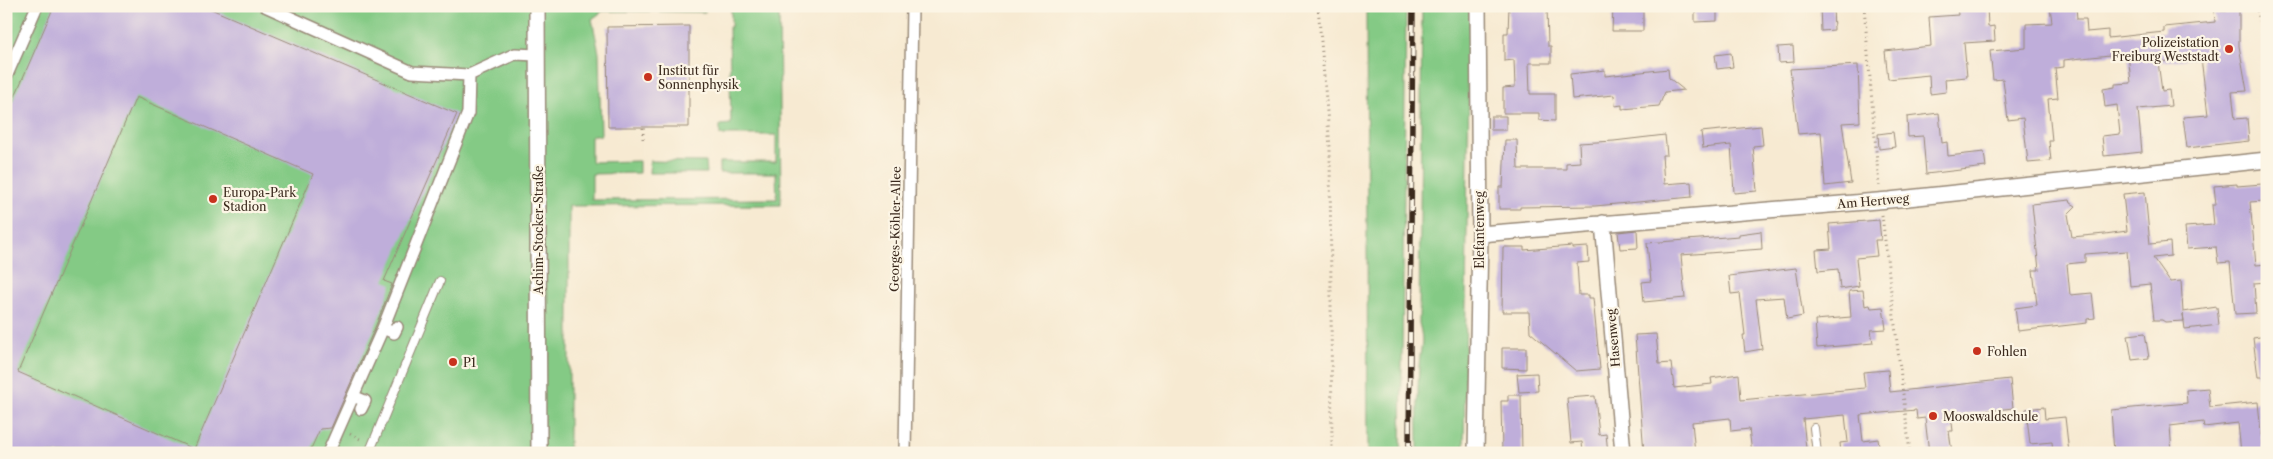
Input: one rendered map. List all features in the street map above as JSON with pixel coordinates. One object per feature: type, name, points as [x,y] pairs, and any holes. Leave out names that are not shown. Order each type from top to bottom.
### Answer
[{"type":"street","points":[[6,77],[37,6]]},
{"type":"street","points":[[265,6],[412,72],[469,75],[515,54],[537,55]]},
{"type":"street","name":"Achim-Stocker-Straße","points":[[537,6],[539,453]]},
{"type":"street","name":"Georges-Köhler-Allee","points":[[905,453],[912,6]]},
{"type":"street","name":"Elefantenweg","points":[[1476,453],[1480,234],[1478,6]]},
{"type":"street","points":[[328,453],[383,328],[468,113],[469,75]]},
{"type":"street","name":"Am Hertweg","points":[[1480,234],[1881,200],[2267,160]]},
{"type":"street","name":"Hasenweg","points":[[1603,223],[1623,453]]},
{"type":"street","points":[[383,328],[394,333],[397,327]]},
{"type":"street","points":[[353,396],[365,401],[361,409]]},
{"type":"lane","points":[[369,453],[440,281]]},
{"type":"lane","points":[[1814,428],[1817,453]]},
{"type":"path","points":[[1318,6],[1330,147],[1332,453]]},
{"type":"path","points":[[1864,6],[1881,200],[1910,453]]},
{"type":"path","points":[[2256,6],[2264,34],[2267,72]]},
{"type":"path","points":[[643,128],[643,144]]},
{"type":"green space","name":"Europa-Park Stadion","points":[[6,6],[705,6],[705,12],[603,11],[592,19],[599,53],[601,135],[591,136],[591,162],[639,161],[639,173],[592,174],[592,200],[777,199],[776,173],[719,173],[719,162],[776,162],[776,135],[720,135],[720,125],[731,124],[729,27],[731,27],[731,6],[779,6],[781,205],[569,206],[569,453],[6,453]]},
{"type":"green space","points":[[1366,6],[1406,6],[1401,453],[1368,453]]},
{"type":"green space","points":[[1422,6],[1470,6],[1464,453],[1418,453],[1418,387],[1422,341],[1419,323]]},
{"type":"green space","points":[[650,161],[706,162],[707,173],[649,173]]},
{"type":"building","name":"Europa-Park Stadion","points":[[54,6],[204,6],[457,114],[384,281],[392,284],[376,325],[331,428],[320,429],[309,453],[6,453],[6,117]],"holes":[[[136,97],[313,174],[194,449],[18,372]]]},
{"type":"building","points":[[1509,6],[1547,6],[1548,46],[1551,46],[1551,63],[1529,63],[1530,94],[1555,94],[1555,121],[1539,120],[1539,113],[1503,113],[1503,88],[1515,87],[1514,60],[1504,61],[1504,33],[1508,33]]},
{"type":"building","points":[[1643,6],[1643,31],[1612,31],[1613,7]]},
{"type":"building","points":[[1695,6],[1717,6],[1717,21],[1695,22]]},
{"type":"building","points":[[1820,6],[1833,6],[1834,30],[1821,31]]},
{"type":"building","points":[[1957,6],[1987,6],[1988,27],[1994,26],[1995,41],[1964,43],[1967,77],[1945,79],[1946,92],[1930,94],[1929,75],[1888,79],[1885,51],[1931,46],[1929,17],[1958,15]]},
{"type":"building","points":[[2050,6],[2076,6],[2077,19],[2086,19],[2087,32],[2108,30],[2108,38],[2164,32],[2164,27],[2215,22],[2214,10],[2239,10],[2239,46],[2247,91],[2232,92],[2235,119],[2247,118],[2249,141],[2187,148],[2183,117],[2208,115],[2201,58],[2158,62],[2162,91],[2169,90],[2171,106],[2138,109],[2142,152],[2104,156],[2102,136],[2120,134],[2117,105],[2105,107],[2103,89],[2115,87],[2115,84],[2131,83],[2128,53],[2064,60],[2064,67],[2055,68],[2058,98],[2048,99],[2052,141],[2049,141],[2051,161],[2028,163],[2023,118],[2008,120],[2003,79],[1993,80],[1990,51],[2026,48],[2026,24],[2052,23]]},
{"type":"building","name":"Institut für Sonnenphysik","points":[[689,26],[689,127],[608,127],[607,27]]},
{"type":"building","points":[[1793,46],[1794,62],[1779,63],[1778,47]]},
{"type":"building","points":[[1731,53],[1733,67],[1717,69],[1715,55]]},
{"type":"building","points":[[1858,65],[1860,122],[1842,123],[1851,183],[1825,186],[1821,132],[1798,134],[1790,69]]},
{"type":"building","points":[[1668,69],[1669,78],[1684,90],[1665,92],[1659,106],[1622,109],[1622,105],[1615,106],[1614,95],[1572,99],[1570,74],[1605,70],[1605,76]]},
{"type":"building","points":[[1939,113],[1942,143],[1947,142],[1948,156],[1984,152],[1986,167],[1926,174],[1923,136],[1908,137],[1907,117]]},
{"type":"building","points":[[1491,116],[1506,116],[1506,130],[1491,130]]},
{"type":"building","points":[[1761,126],[1763,145],[1753,146],[1757,191],[1734,193],[1731,145],[1703,148],[1701,132]]},
{"type":"building","points":[[1893,132],[1895,147],[1879,149],[1878,134]]},
{"type":"building","points":[[1665,135],[1667,155],[1662,155],[1664,184],[1691,182],[1692,197],[1595,206],[1499,209],[1499,187],[1503,187],[1505,140],[1517,140],[1518,169],[1566,169],[1566,163],[1580,162],[1579,143]]},
{"type":"building","points":[[2237,184],[2237,186],[2262,184],[2264,201],[2250,202],[2256,265],[2267,264],[2267,282],[2254,283],[2256,313],[2235,314],[2230,262],[2218,263],[2216,247],[2187,249],[2185,227],[2214,225],[2212,205],[2216,205],[2214,186]]},
{"type":"building","points":[[2145,192],[2150,244],[2170,242],[2171,256],[2153,258],[2170,282],[2181,281],[2183,312],[2217,307],[2219,325],[2185,329],[2184,321],[2165,322],[2154,320],[2150,284],[2130,286],[2127,251],[2085,254],[2085,262],[2067,264],[2070,295],[2092,293],[2095,318],[2087,319],[2087,323],[2018,331],[2015,308],[2037,305],[2033,270],[2039,270],[2032,204],[2070,200],[2076,206],[2068,214],[2072,237],[2105,234],[2127,231],[2123,194]]},
{"type":"building","points":[[1879,220],[1881,240],[1875,240],[1877,256],[1856,258],[1859,286],[1840,289],[1838,269],[1818,271],[1816,250],[1831,249],[1829,224]]},
{"type":"building","points":[[1637,230],[1638,248],[1620,249],[1618,232]]},
{"type":"building","points":[[1761,231],[1762,249],[1681,255],[1685,298],[1644,302],[1642,282],[1651,281],[1647,243],[1739,236],[1739,234]]},
{"type":"building","points":[[1572,246],[1572,248],[1588,247],[1589,262],[1577,263],[1579,295],[1589,295],[1589,298],[1593,298],[1600,369],[1576,371],[1530,332],[1529,312],[1502,312],[1503,247],[1524,247],[1524,250]]},
{"type":"building","points":[[1796,268],[1803,316],[1787,319],[1784,297],[1756,299],[1762,349],[1745,352],[1740,293],[1731,294],[1729,276]]},
{"type":"building","points":[[1863,290],[1865,306],[1870,305],[1871,308],[1883,307],[1886,329],[1871,330],[1873,343],[1817,348],[1815,320],[1851,317],[1849,291]]},
{"type":"building","points":[[2145,333],[2149,358],[2132,360],[2128,335]]},
{"type":"building","points":[[1656,334],[1659,364],[1671,363],[1674,388],[1712,384],[1711,378],[1739,374],[1741,400],[1865,388],[1863,372],[1888,370],[1890,392],[2010,379],[2013,408],[1951,415],[1953,431],[1949,431],[1952,453],[1929,453],[1925,418],[1917,419],[1916,410],[1860,415],[1863,441],[1878,439],[1880,453],[1841,453],[1840,443],[1848,442],[1845,415],[1803,419],[1806,448],[1786,451],[1786,453],[1752,453],[1749,429],[1731,431],[1730,418],[1692,422],[1695,453],[1644,453],[1635,335]]},
{"type":"building","points":[[2267,336],[2267,377],[2258,377],[2253,338]]},
{"type":"building","points":[[1502,348],[1526,348],[1526,369],[1502,368]]},
{"type":"building","points":[[1537,373],[1538,391],[1519,392],[1517,374]]},
{"type":"building","points":[[2208,388],[2210,407],[2258,402],[2263,453],[2241,453],[2238,423],[2204,427],[2203,422],[2170,426],[2172,453],[2114,453],[2111,410],[2187,403],[2186,390]]},
{"type":"building","points":[[1508,395],[1521,395],[1522,453],[1502,453],[1501,401],[1508,401]]},
{"type":"building","points":[[1595,396],[1599,435],[1606,434],[1608,453],[1583,453],[1582,442],[1571,443],[1567,398]]},
{"type":"building","points":[[2044,407],[2045,419],[2065,417],[2069,453],[2053,453],[2052,442],[2030,444],[2026,409]]},
{"type":"railway","points":[[1409,453],[1413,6]]},
{"type":"place","name":"Polizeistation Freiburg Weststadt","points":[[2229,49]]},
{"type":"place","name":"Institut für Sonnenphysik","points":[[648,77]]},
{"type":"place","name":"Europa-Park Stadion","points":[[213,199]]},
{"type":"place","name":"Fohlen","points":[[1977,351]]},
{"type":"place","name":"P1","points":[[453,362]]},
{"type":"place","name":"Mooswaldschule","points":[[1933,416]]}]
